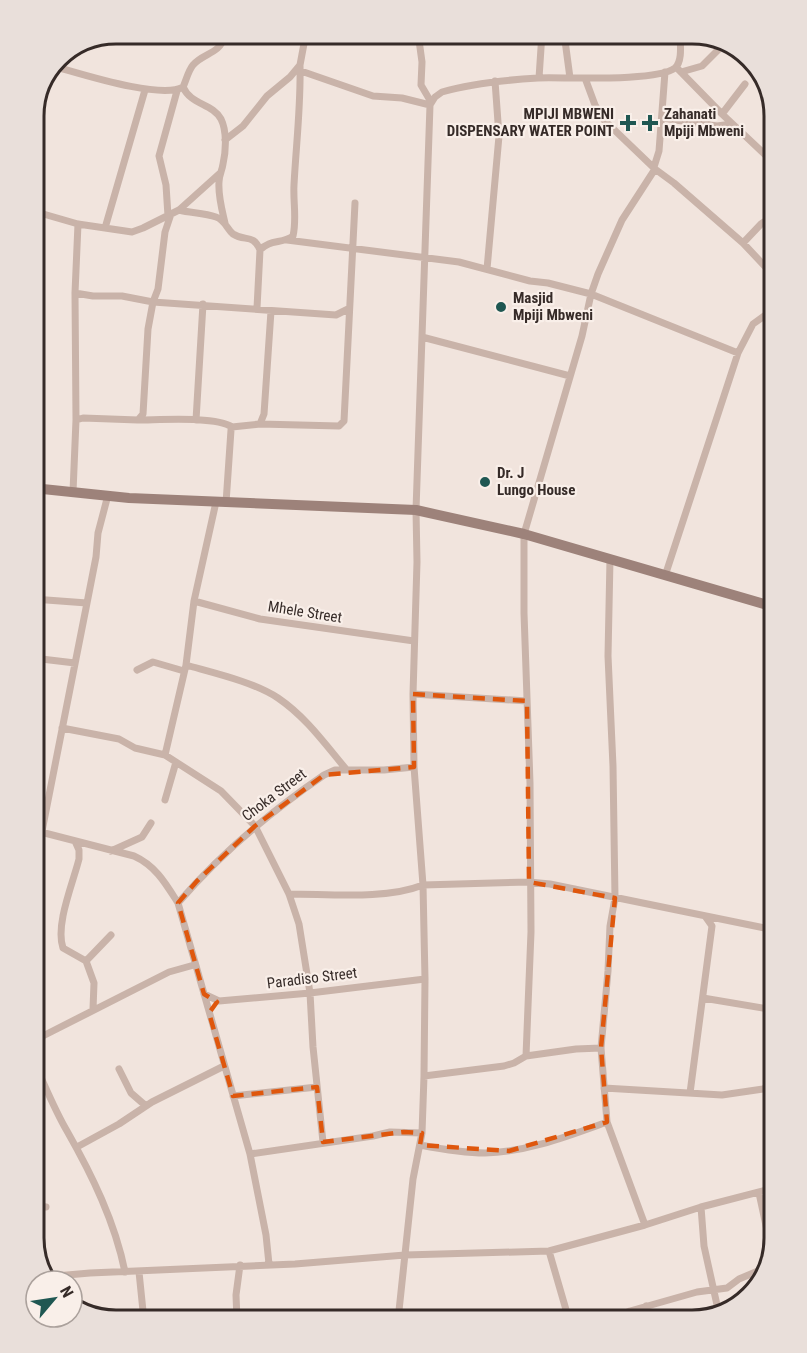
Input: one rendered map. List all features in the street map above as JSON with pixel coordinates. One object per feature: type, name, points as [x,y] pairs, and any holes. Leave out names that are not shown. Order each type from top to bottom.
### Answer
[{"type":"street","points":[[138,420],[143,414],[145,405],[146,346],[153,302],[158,289],[169,215],[166,185],[159,156],[180,89],[193,65],[217,50],[220,44]]},
{"type":"street","points":[[286,240],[293,236],[296,224],[294,186],[304,44]]},
{"type":"street","points":[[399,1309],[413,1179],[422,1133],[424,1076],[423,885],[414,767],[413,694],[417,562],[416,510],[430,104],[421,85],[422,62],[420,44]]},
{"type":"street","points":[[539,78],[541,44]]},
{"type":"street","points":[[565,44],[570,78]]},
{"type":"street","points":[[526,1056],[531,944],[524,534],[582,336],[591,294],[622,220],[655,168],[662,118],[674,70],[680,62],[680,44]]},
{"type":"street","points":[[430,104],[442,92],[495,81],[585,78],[702,66],[719,49]]},
{"type":"street","points":[[61,68],[146,90],[180,89],[192,100],[218,114],[225,140],[223,164],[219,174],[225,223]]},
{"type":"street","points":[[301,68],[373,96],[402,98],[430,104]]},
{"type":"street","points":[[225,140],[243,126],[267,96],[301,68]]},
{"type":"street","points":[[674,70],[764,154]]},
{"type":"street","points":[[585,78],[595,105],[604,120],[655,168],[743,243],[764,265]]},
{"type":"street","points":[[487,269],[499,136],[495,81]]},
{"type":"street","points":[[722,114],[745,84]]},
{"type":"street","points":[[105,228],[146,90]]},
{"type":"street","points":[[662,118],[717,126],[732,124]]},
{"type":"street","points":[[44,214],[78,224],[132,232],[179,210],[219,174]]},
{"type":"street","points":[[76,420],[83,418],[196,420],[228,424],[232,427],[260,424],[339,426],[344,421],[355,203]]},
{"type":"street","points":[[179,210],[216,217],[225,223],[234,234],[254,240],[260,250],[257,308]]},
{"type":"street","points":[[743,243],[764,222]]},
{"type":"street","points":[[73,492],[78,224]]},
{"type":"street","points":[[260,250],[269,242],[286,240],[426,257],[487,269],[591,294],[738,353]]},
{"type":"street","points":[[75,292],[93,296],[122,296],[153,302],[336,315],[348,323]]},
{"type":"street","points":[[196,420],[203,304]]},
{"type":"street","points":[[336,315],[348,309]]},
{"type":"street","points":[[260,424],[264,414],[271,310]]},
{"type":"street","points":[[665,576],[738,353],[753,324],[764,316]]},
{"type":"street","points":[[422,337],[570,376]]},
{"type":"street","points":[[165,755],[185,668],[194,601],[221,502],[232,427]]},
{"type":"street","points":[[44,489],[221,502],[416,510],[524,534],[764,604]]},
{"type":"street","points":[[44,821],[96,557],[98,533],[108,495]]},
{"type":"street","points":[[610,560],[608,656],[613,766],[615,898],[610,926],[601,1048],[607,1122],[645,1225]]},
{"type":"street","points":[[44,600],[87,603]]},
{"type":"street","name":"Mhele Street","points":[[194,601],[260,619],[414,641]]},
{"type":"street","points":[[44,659],[75,663]]},
{"type":"street","points":[[136,670],[153,662],[229,677],[276,696],[307,722],[346,769]]},
{"type":"street","points":[[413,694],[527,701]]},
{"type":"street","points":[[62,728],[118,739],[135,748],[165,755],[221,791],[255,825],[289,894],[304,947],[323,1142]]},
{"type":"street","points":[[165,800],[176,762]]},
{"type":"street","name":"Choka Street","points":[[178,903],[197,881],[255,825],[324,775],[335,770],[346,769],[384,770],[414,767]]},
{"type":"street","points":[[111,851],[142,837],[152,823]]},
{"type":"street","points":[[44,832],[143,860],[164,880],[178,903],[250,1154],[266,1235],[269,1264]]},
{"type":"street","points":[[75,841],[79,850],[79,859],[60,939],[63,948],[86,961],[94,983],[93,1009]]},
{"type":"street","points":[[289,894],[378,894],[413,889],[423,885],[529,882],[550,884],[764,928]]},
{"type":"street","points":[[705,916],[712,926]]},
{"type":"street","points":[[690,1093],[712,926],[719,919]]},
{"type":"street","points":[[86,961],[111,935]]},
{"type":"street","points":[[44,1034],[169,972],[194,965]]},
{"type":"street","name":"Paradiso Street","points":[[219,1001],[425,979]]},
{"type":"street","points":[[204,994],[219,1001],[209,1013]]},
{"type":"street","points":[[703,998],[764,1008]]},
{"type":"street","points":[[424,1076],[504,1066],[526,1056],[601,1048]]},
{"type":"street","points":[[77,1147],[146,1106],[224,1066]]},
{"type":"street","points":[[118,1069],[131,1093],[146,1106]]},
{"type":"street","points":[[44,1084],[66,1131],[77,1147],[99,1192],[120,1244],[125,1272]]},
{"type":"street","points":[[233,1095],[317,1087]]},
{"type":"street","points":[[604,1088],[722,1095],[764,1089]]},
{"type":"street","points":[[420,1145],[463,1152],[509,1151],[532,1147],[607,1122]]},
{"type":"street","points":[[250,1154],[390,1132],[422,1133]]},
{"type":"street","points":[[84,1275],[240,1265],[295,1264],[405,1255],[549,1251],[764,1191]]},
{"type":"street","points":[[759,1193],[764,1216]]},
{"type":"street","points":[[701,1207],[704,1246],[717,1304]]},
{"type":"street","points":[[549,1251],[566,1310]]},
{"type":"street","points":[[237,1309],[240,1265]]},
{"type":"street","points":[[139,1272],[143,1309]]},
{"type":"street","points":[[636,1310],[697,1292],[727,1288],[739,1279],[755,1272]]},
{"type":"street","points":[[646,1306],[648,1310]]},
{"type":"highlighted area","points":[[413,694],[527,701],[529,882],[615,898],[601,1048],[607,1122],[509,1151],[420,1145],[422,1133],[404,1132],[323,1142],[317,1087],[233,1096],[209,1013],[217,1002],[204,994],[178,903],[197,881],[255,826],[324,775],[414,767]]},
{"type":"place","name":"MPIJI MBWENI DISPENSARY WATER POINT","points":[[628,123]]},
{"type":"place","name":"Zahanati Mpiji Mbweni","points":[[650,123]]},
{"type":"place","name":"Masjid Mpiji Mbweni","points":[[501,307]]},
{"type":"place","name":"Dr. J Lungo House","points":[[485,482]]}]
